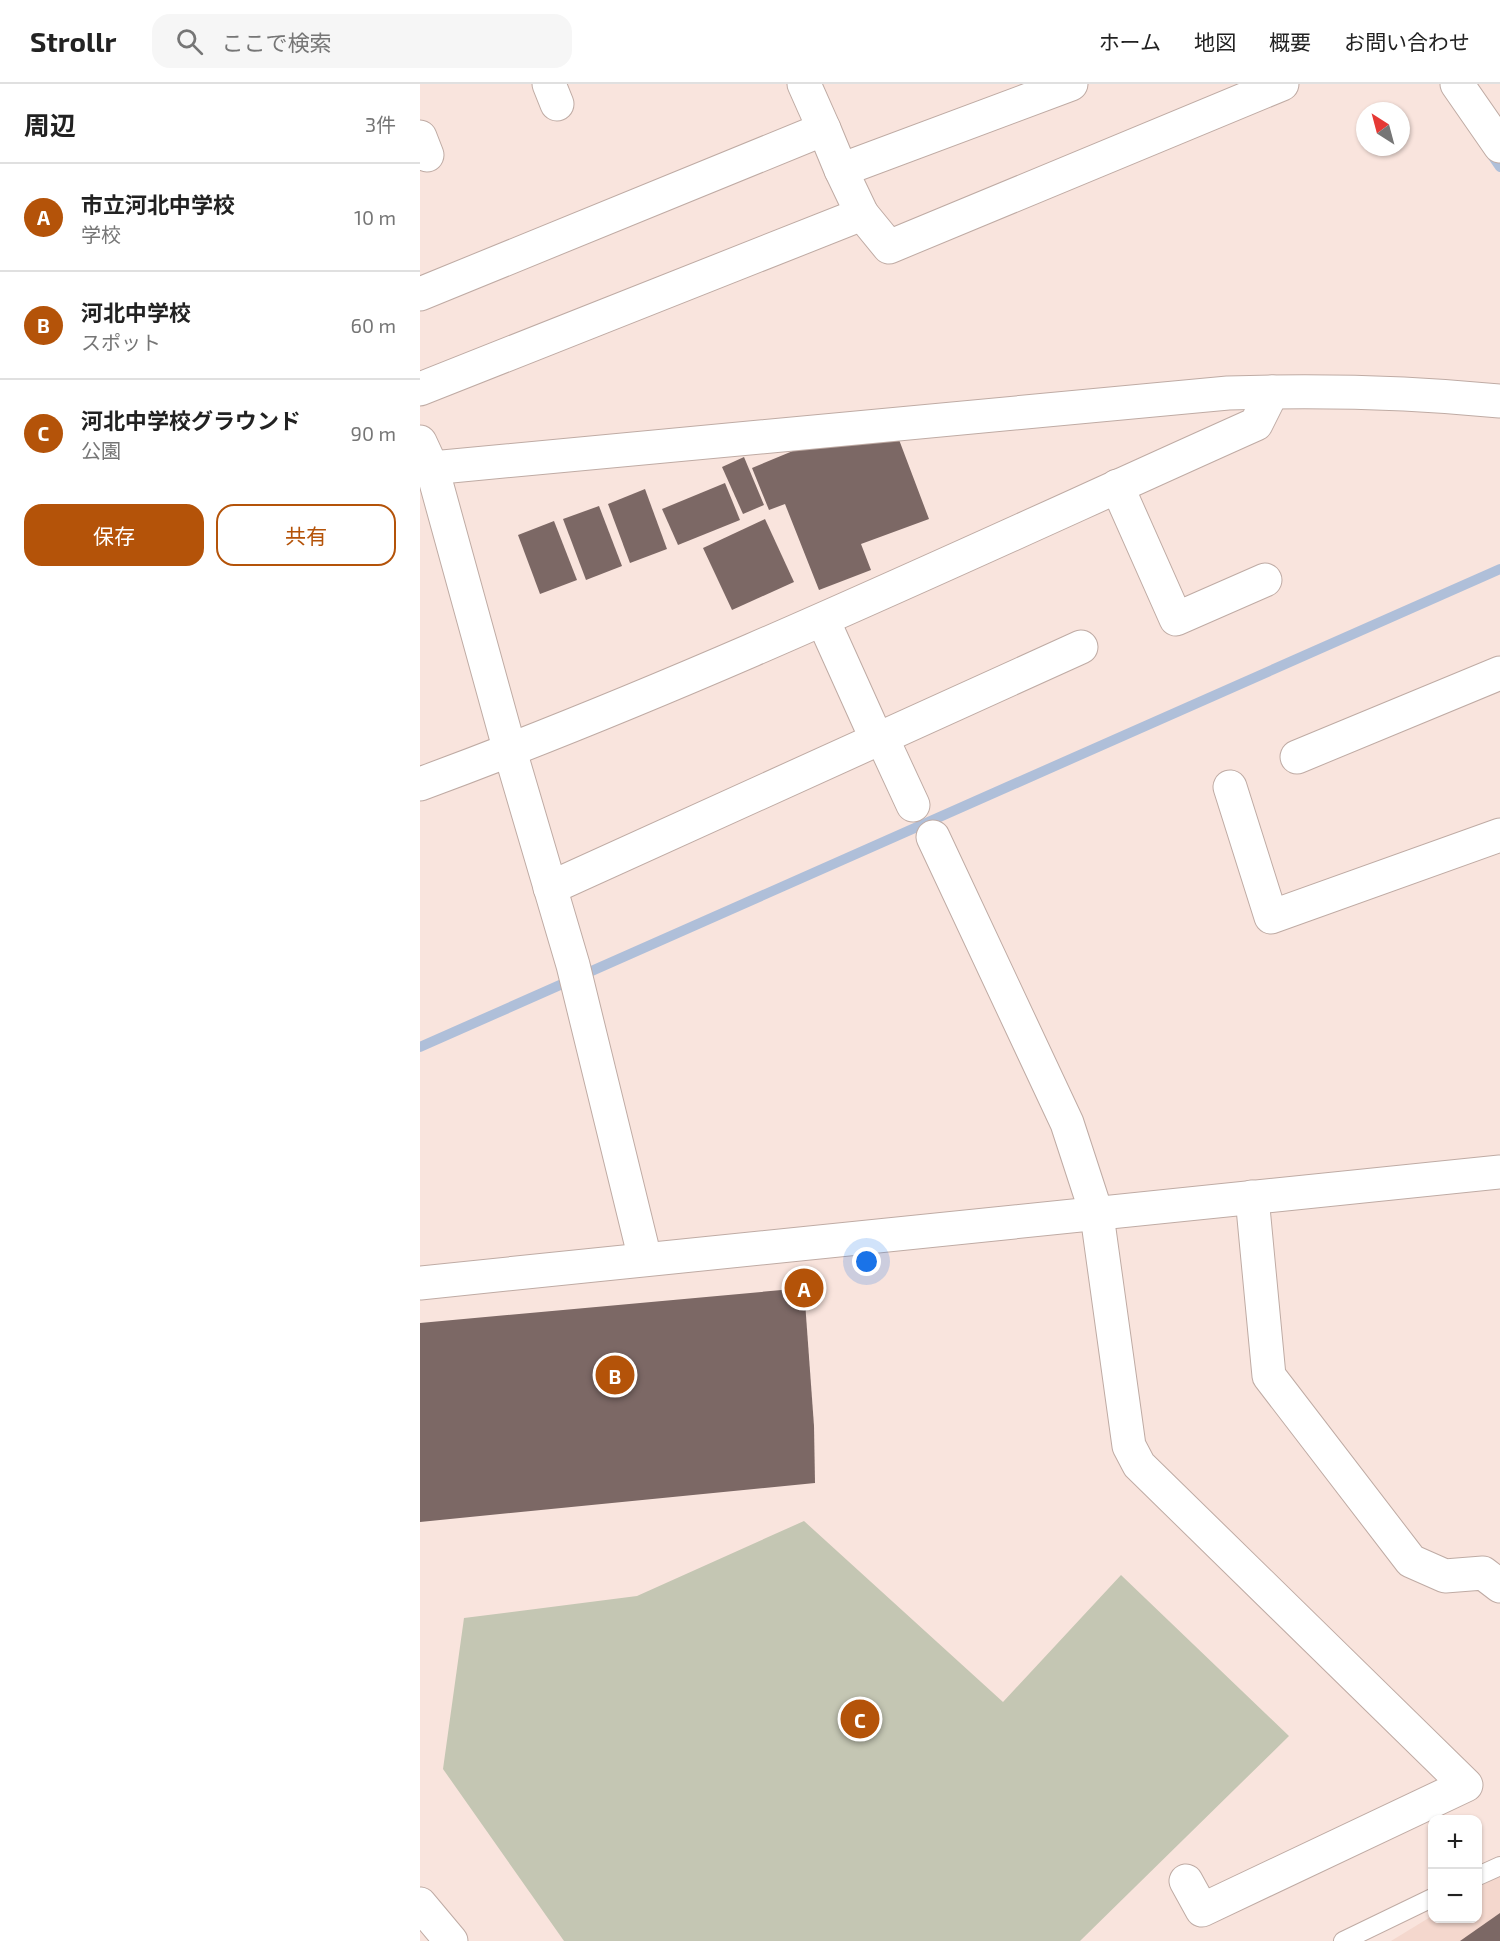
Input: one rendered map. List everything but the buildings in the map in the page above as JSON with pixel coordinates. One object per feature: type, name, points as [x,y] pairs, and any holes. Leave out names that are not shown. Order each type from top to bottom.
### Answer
[{"type":"street","points":[[804,84],[862,214],[889,247],[1282,84]]},
{"type":"street","points":[[841,170],[1071,84]]},
{"type":"street","points":[[1456,84],[1500,146]]},
{"type":"street","points":[[420,294],[824,129]]},
{"type":"street","points":[[420,389],[862,214]]},
{"type":"street","points":[[420,784],[510,751],[823,620],[1256,424],[1272,392]]},
{"type":"street","points":[[645,1259],[576,977],[424,460],[1228,393],[1424,394],[1500,401]]},
{"type":"street","points":[[1117,486],[1176,619],[1265,580]]},
{"type":"street","points":[[823,620],[879,739],[913,804]]},
{"type":"street","points":[[550,888],[1081,647]]},
{"type":"street","points":[[1297,757],[1500,673]]},
{"type":"street","points":[[1230,787],[1271,917],[1500,835]]},
{"type":"street","points":[[933,837],[1067,1123],[1097,1215],[1129,1446],[1139,1465],[1466,1785],[1202,1910],[1186,1881]]},
{"type":"street","points":[[420,1283],[1500,1172]]},
{"type":"street","points":[[1252,1197],[1269,1376],[1411,1561],[1445,1576],[1482,1573],[1500,1587]]},
{"type":"street","points":[[420,1904],[451,1941]]},
{"type":"lane","points":[[1482,1874],[1500,1866]]},
{"type":"lane","points":[[1343,1941],[1428,1900]]},
{"type":"shaded area","points":[[1500,1874],[1500,1941],[1391,1941],[1428,1918],[1428,1923],[1482,1923],[1482,1885]]},
{"type":"green space","points":[[804,1521],[1003,1702],[1121,1575],[1289,1736],[1080,1941],[564,1941],[443,1769],[464,1618],[637,1596]]},
{"type":"waterway","points":[[1489,151],[1500,167]]},
{"type":"waterway","points":[[420,1047],[1500,569]]},
{"type":"place","name":"市立河北中学校","points":[[804,1288]]},
{"type":"place","name":"河北中学校","points":[[615,1375]]},
{"type":"place","name":"河北中学校グラウンド","points":[[860,1719]]}]
